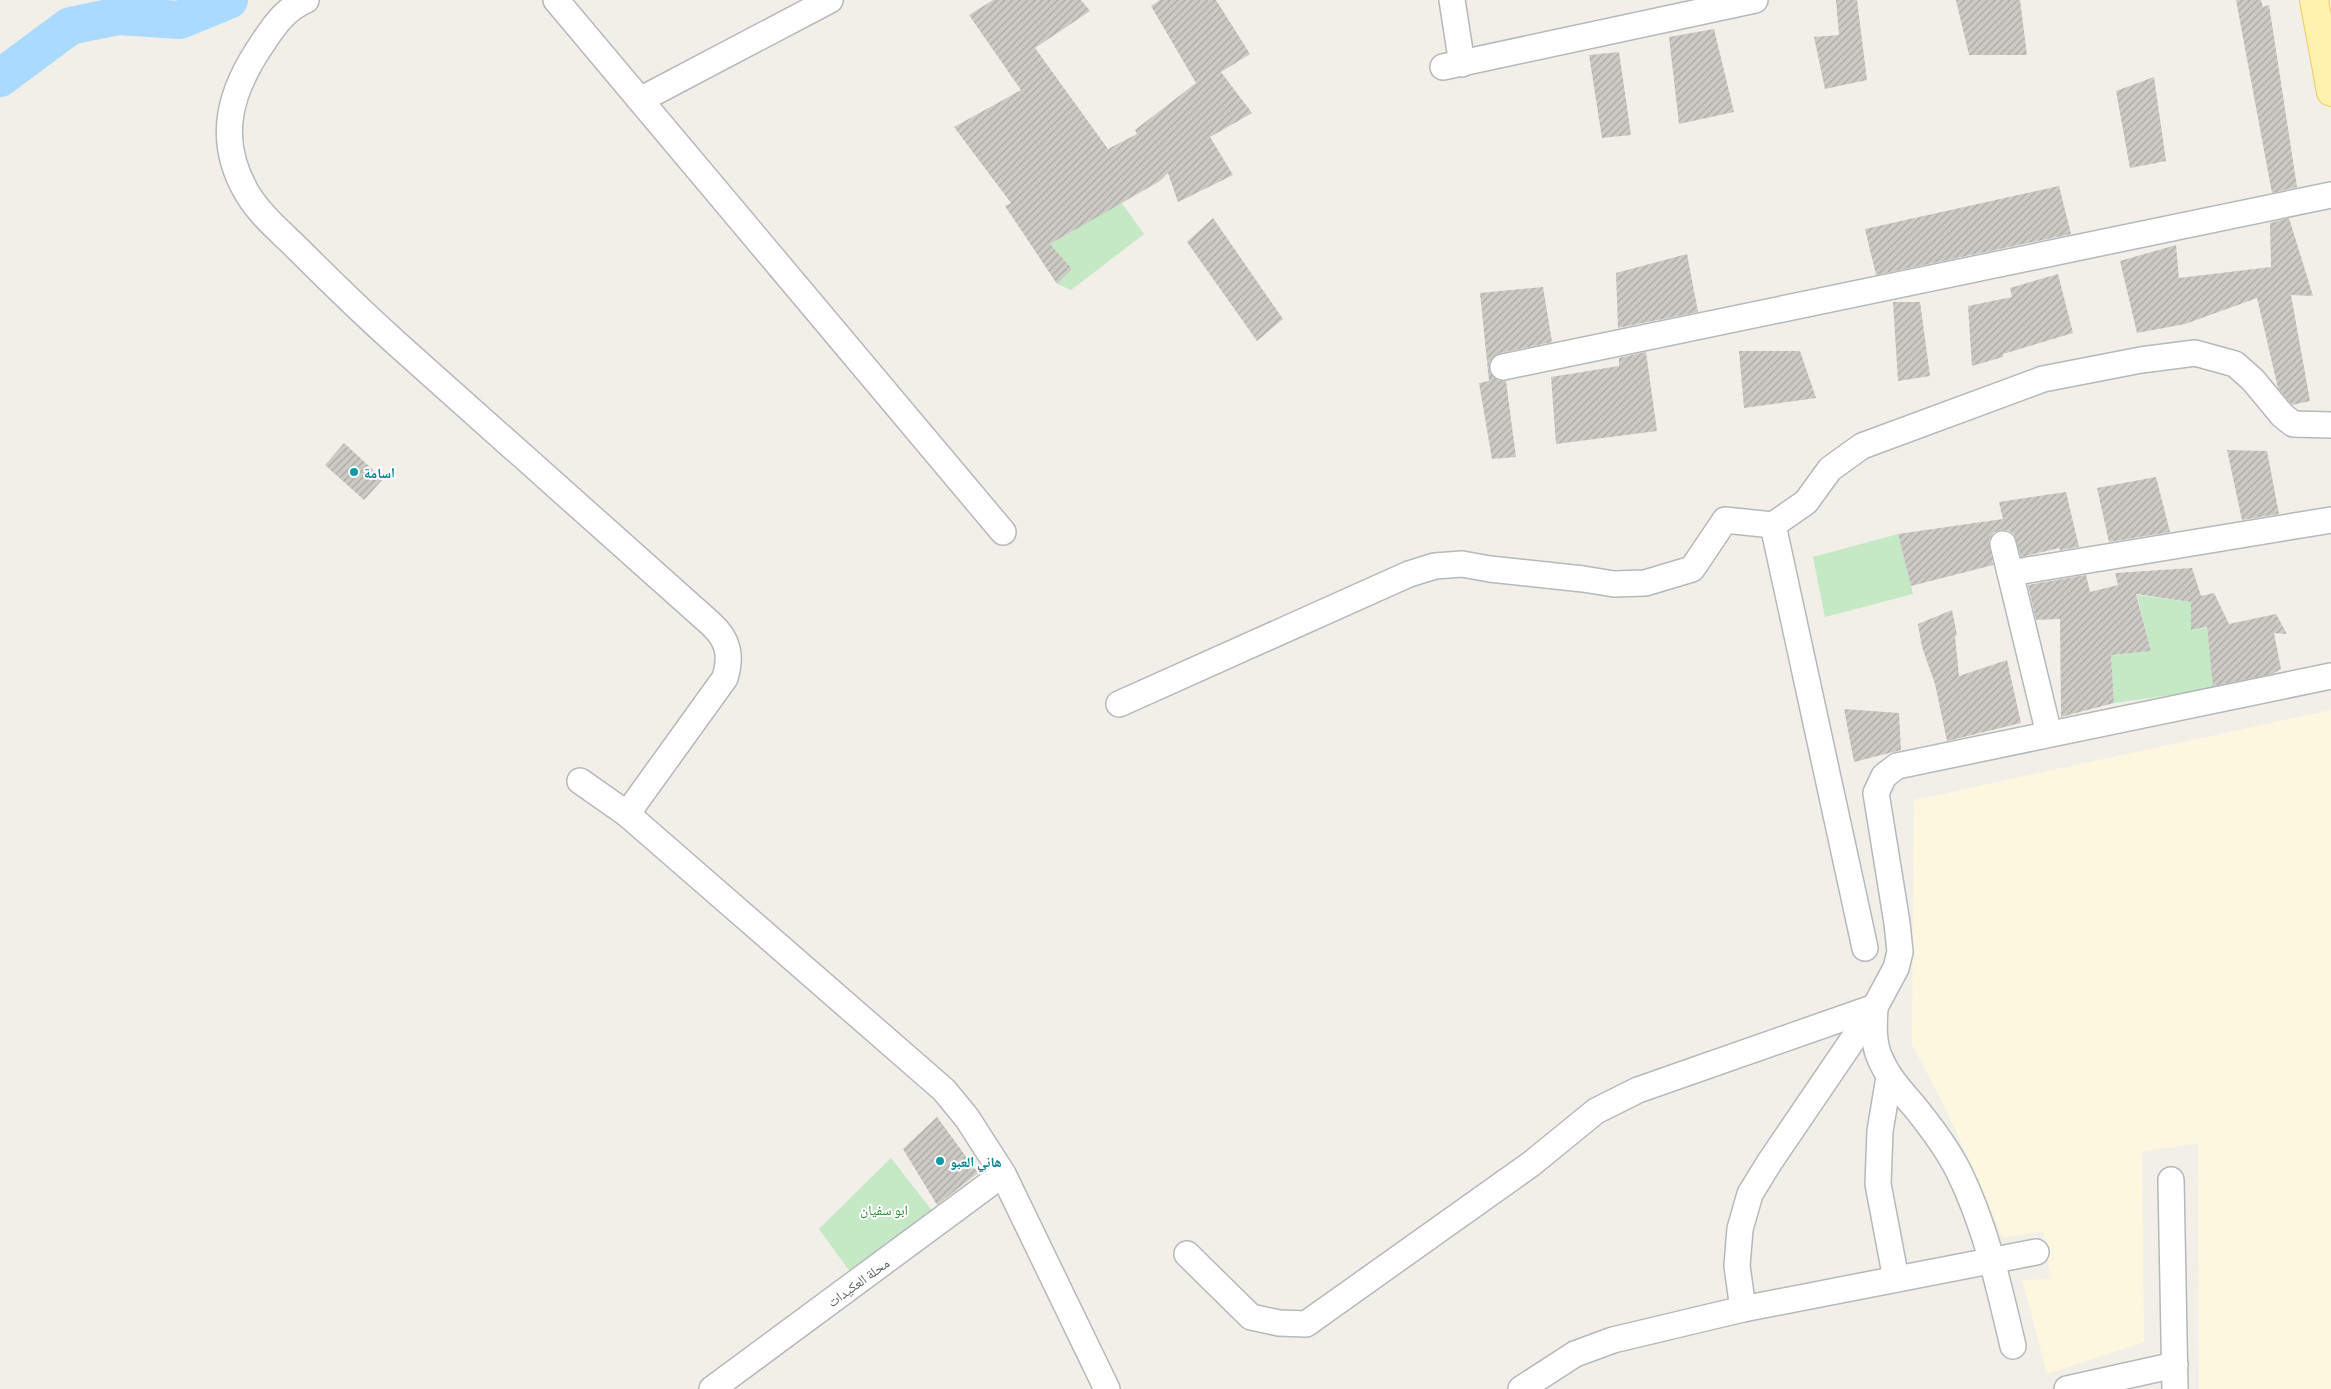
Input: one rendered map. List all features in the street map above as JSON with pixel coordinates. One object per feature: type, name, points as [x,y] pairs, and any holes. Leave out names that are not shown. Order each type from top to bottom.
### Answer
[{"type":"main road","points":[[2321,15],[2331,92]]},
{"type":"street","points":[[556,0],[1003,532]]},
{"type":"street","points":[[640,100],[830,0]]},
{"type":"street","points":[[1452,0],[1452,65],[1755,0]]},
{"type":"street","points":[[300,1],[279,18],[247,65],[236,89],[230,116],[230,143],[236,169],[248,194],[264,215],[362,313],[710,623],[726,642],[729,666],[725,678],[627,814]]},
{"type":"street","points":[[1503,367],[2331,195]]},
{"type":"street","points":[[1119,704],[1421,569],[1448,564],[1462,564],[1614,584],[1645,583],[1692,569],[1725,520],[1773,525],[1806,502],[1830,469],[1862,446],[2043,379],[2141,360],[2195,353],[2235,364],[2253,380],[2282,415],[2293,424],[2331,425]]},
{"type":"street","points":[[2010,573],[2331,520]]},
{"type":"street","points":[[1773,525],[1865,948]]},
{"type":"street","points":[[2003,544],[2049,734]]},
{"type":"street","points":[[1743,1309],[1738,1266],[1740,1229],[1750,1194],[1875,1007],[1896,968],[1900,952],[1896,914],[1876,793],[1884,776],[1897,766],[2331,676]]},
{"type":"street","points":[[580,781],[627,814],[944,1090],[967,1118],[1003,1174],[1108,1389]]},
{"type":"street","points":[[1875,1007],[1874,1032],[1877,1047],[1889,1077],[1939,1138],[1959,1171],[1993,1261],[2013,1346]]},
{"type":"street","points":[[1188,1254],[1251,1317],[1279,1323],[1306,1324],[1553,1148],[1596,1111],[1638,1090],[1875,1007]]},
{"type":"street","points":[[1889,1077],[1878,1149],[1878,1184],[1896,1279]]},
{"type":"street","name":"محلة العكيدات","points":[[712,1389],[1003,1174]]},
{"type":"street","points":[[2068,1389],[2175,1377],[2171,1180]]},
{"type":"street","points":[[1521,1389],[1575,1354],[1593,1346],[1743,1309],[2036,1252]]},
{"type":"shaded area","points":[[2331,710],[2331,1389],[2199,1389],[2198,1143],[2142,1152],[2144,1342],[2047,1374],[2022,1280],[2051,1279],[2043,1231],[2003,1238],[1945,1107],[1912,1045],[1914,800]]},
{"type":"green space","points":[[1047,191],[1121,202],[1144,234],[1071,290],[1057,284],[1072,269],[1050,244],[1075,230]]},
{"type":"green space","points":[[1898,534],[1913,594],[1825,617],[1813,557]]},
{"type":"green space","points":[[2137,595],[2191,602],[2191,630],[2207,628],[2214,689],[2114,703],[2111,655],[2151,651]]},
{"type":"green space","name":"ابو سفيان","points":[[891,1158],[933,1212],[851,1273],[819,1229]]},
{"type":"building","points":[[993,0],[1081,0],[1090,11],[1035,48],[1108,149],[1137,134],[1135,130],[1196,83],[1151,6],[1160,0],[1216,0],[1250,54],[1221,72],[1252,113],[1210,137],[1233,175],[1178,202],[1168,173],[1160,181],[1050,244],[1072,269],[1057,284],[1005,206],[1011,203],[954,127],[1021,90],[969,15]]},
{"type":"building","points":[[1836,0],[1857,0],[1867,80],[1825,89],[1814,37],[1839,35]]},
{"type":"building","points":[[1956,0],[2020,0],[2027,55],[1969,55]]},
{"type":"building","points":[[2236,0],[2261,0],[2263,7],[2269,5],[2297,187],[2272,193]]},
{"type":"building","points":[[1714,29],[1734,112],[1679,124],[1669,37]]},
{"type":"building","points":[[1619,52],[1631,135],[1602,138],[1589,55]]},
{"type":"building","points":[[2154,77],[2166,161],[2130,168],[2116,91]]},
{"type":"building","points":[[2059,186],[2071,234],[1876,275],[1865,229]]},
{"type":"building","points":[[1213,218],[1283,319],[1257,341],[1187,242]]},
{"type":"building","points":[[2289,218],[2313,296],[2291,295],[2310,401],[2292,405],[2278,388],[2257,298],[2185,324],[2137,333],[2120,261],[2176,245],[2179,278],[2271,267],[2270,223]]},
{"type":"building","points":[[1687,254],[1698,312],[1618,328],[1616,273]]},
{"type":"building","points":[[2058,274],[2073,333],[2003,354],[2003,357],[1972,366],[1968,306],[2012,297],[2010,288]]},
{"type":"building","points":[[1543,287],[1552,342],[1500,353],[1493,357],[1489,363],[1489,370],[1493,377],[1499,381],[1506,381],[1516,457],[1492,459],[1479,383],[1489,381],[1480,293]]},
{"type":"building","points":[[1893,302],[1920,302],[1930,376],[1898,381]]},
{"type":"building","points":[[1739,351],[1800,351],[1816,398],[1744,408]]},
{"type":"building","points":[[1646,352],[1657,431],[1556,444],[1551,377],[1619,366],[1619,358]]},
{"type":"building","name":"اسامة","points":[[344,443],[383,479],[364,500],[325,465]]},
{"type":"building","points":[[2227,450],[2267,451],[2279,514],[2242,520]]},
{"type":"building","points":[[2156,477],[2170,532],[2109,542],[2097,488]]},
{"type":"building","points":[[2066,492],[2079,547],[2060,550],[2059,548],[2021,557],[2014,534],[2008,530],[2000,530],[1993,533],[1989,540],[1993,565],[1911,586],[1898,534],[2003,519],[1999,502]]},
{"type":"building","points":[[2192,568],[2201,596],[2214,593],[2229,624],[2276,614],[2287,634],[2274,633],[2281,669],[2272,674],[2213,686],[2207,627],[2191,630],[2191,602],[2136,594],[2151,651],[2111,655],[2114,703],[2061,717],[2060,619],[2036,620],[2028,585],[2086,575],[2090,592],[2118,585],[2115,573]]},
{"type":"building","points":[[1952,610],[1957,635],[1955,636],[1959,676],[2007,660],[2021,723],[1947,741],[1935,684],[1922,647],[1918,624]]},
{"type":"building","points":[[1844,709],[1899,713],[1901,750],[1854,762]]},
{"type":"building","name":"هاني العبو","points":[[937,1117],[978,1173],[937,1205],[903,1149]]},
{"type":"waterway","points":[[0,78],[70,26],[119,16],[180,20],[229,0]]},
{"type":"place","name":"اسامة","points":[[354,472]]},
{"type":"place","name":"هاني العبو","points":[[940,1161]]}]
